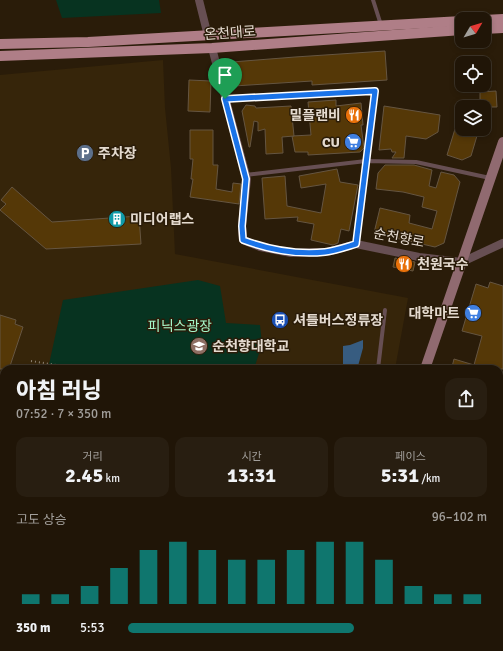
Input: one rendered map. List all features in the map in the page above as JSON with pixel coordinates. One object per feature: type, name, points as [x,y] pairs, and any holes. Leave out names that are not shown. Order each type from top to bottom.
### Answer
[{"type":"main road","points":[[491,20],[503,19]]},
{"type":"main road","name":"온천대로","points":[[0,44],[88,42],[455,21]]},
{"type":"main road","points":[[491,29],[503,28]]},
{"type":"main road","name":"온천대로","points":[[0,56],[212,48],[455,31]]},
{"type":"main road","points":[[425,365],[503,142]]},
{"type":"street","name":"온천대로","points":[[199,0],[208,36]]},
{"type":"street","name":"순천향로","points":[[212,48],[246,174],[242,226],[243,240],[260,246],[291,253],[327,252],[356,244],[419,257],[462,262]]},
{"type":"street","points":[[462,262],[503,243]]},
{"type":"lane","points":[[373,0],[381,26]]},
{"type":"lane","points":[[225,99],[375,91],[356,244]]},
{"type":"lane","points":[[246,174],[366,161],[416,162],[490,178]]},
{"type":"lane","points":[[378,365],[385,310]]},
{"type":"path","points":[[31,361],[56,365]]},
{"type":"shaded area","name":"순천향대학교","points":[[163,60],[165,108],[171,168],[175,254],[408,298],[396,365],[0,365],[0,75]]},
{"type":"green space","points":[[56,0],[159,0],[161,13],[62,18]]},
{"type":"green space","name":"피닉스광장","points":[[198,280],[220,286],[226,323],[260,325],[262,344],[255,365],[49,365],[63,300]]},
{"type":"water","points":[[363,340],[363,348],[358,365],[343,365],[343,346]]},
{"type":"building","points":[[385,51],[387,80],[312,85],[312,81],[234,86],[232,62]]},
{"type":"building","points":[[189,80],[211,81],[210,112],[188,111]]},
{"type":"building","points":[[496,91],[497,107],[491,107],[491,100],[480,100],[480,92]]},
{"type":"building","points":[[336,100],[336,106],[361,103],[363,125],[361,125],[364,148],[360,152],[308,155],[308,152],[295,152],[292,136],[311,135],[308,102]]},
{"type":"building","points":[[246,105],[255,106],[256,108],[291,106],[294,136],[282,137],[283,153],[266,154],[265,129],[258,131],[258,122],[254,121],[249,147],[242,111]]},
{"type":"building","points":[[384,106],[440,115],[438,132],[426,139],[406,136],[404,158],[392,158],[396,152],[392,152],[391,149],[379,150]]},
{"type":"building","points":[[455,129],[455,136],[477,136],[471,156],[462,160],[447,155]]},
{"type":"building","points":[[190,130],[213,130],[213,165],[218,165],[216,189],[232,192],[233,183],[241,184],[239,204],[190,197],[193,179],[191,179],[193,159],[190,159]]},
{"type":"building","points":[[385,165],[414,165],[432,170],[429,186],[436,188],[441,172],[454,175],[460,182],[444,243],[435,247],[374,233],[380,208],[410,215],[409,223],[432,229],[437,211],[422,207],[424,197],[403,192],[376,189],[378,173]]},
{"type":"building","points":[[337,169],[340,182],[358,185],[349,231],[341,229],[338,243],[333,245],[311,240],[314,224],[297,221],[298,217],[265,219],[262,178],[285,176],[287,206],[321,213],[326,184],[301,188],[299,176]]},
{"type":"building","name":"미디어랩스","points":[[12,187],[52,222],[139,216],[141,244],[46,249],[0,210],[6,204],[1,200]]},
{"type":"building","name":"천원국수","points":[[395,258],[415,262],[413,271],[393,267]]},
{"type":"building","points":[[490,282],[503,286],[503,365],[474,365],[482,336],[462,331],[476,284],[488,288]]},
{"type":"building","points":[[0,315],[16,320],[15,324],[23,327],[10,365],[0,365]]},
{"type":"building","points":[[454,359],[474,365],[452,365]]},
{"type":"place","name":"밀플랜비","points":[[354,115]]},
{"type":"place","name":"CU","points":[[353,142]]},
{"type":"place","name":"주차장","points":[[85,153]]},
{"type":"place","name":"미디어랩스","points":[[117,219]]},
{"type":"place","name":"천원국수","points":[[404,264]]},
{"type":"place","name":"대학마트","points":[[473,313]]},
{"type":"place","name":"셔틀버스정류장","points":[[280,320]]},
{"type":"place","name":"순천향대학교","points":[[199,346]]},
{"type":"route","points":[[375,91],[356,244],[327,252],[291,253],[260,246],[243,240],[242,226],[246,174],[225,99],[375,91]]}]
